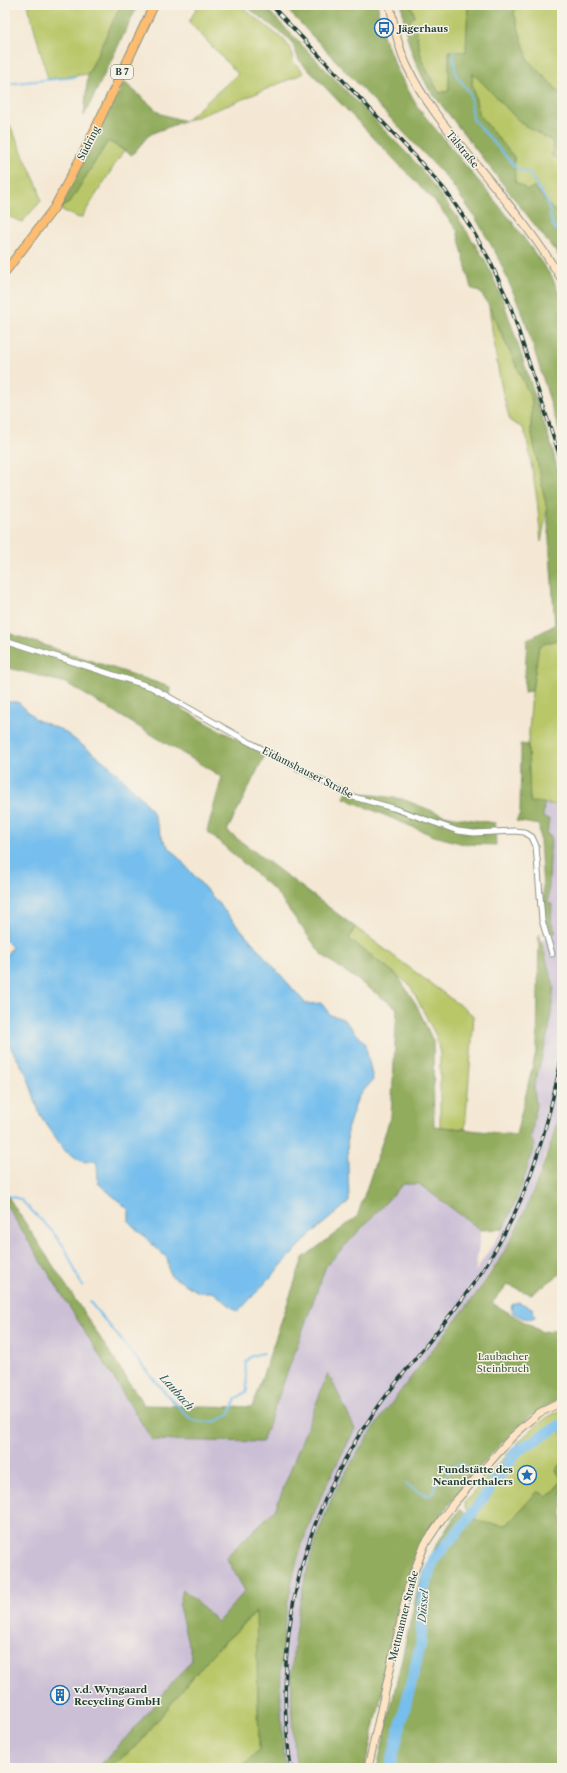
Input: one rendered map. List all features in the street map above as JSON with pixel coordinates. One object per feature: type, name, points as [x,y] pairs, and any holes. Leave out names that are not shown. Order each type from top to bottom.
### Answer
[{"type":"main road","name":"Südring","points":[[5,272],[54,208],[91,138],[154,5]]},
{"type":"main road","name":"Talstraße","points":[[390,5],[401,51],[406,65],[423,95],[455,139],[530,232],[562,280]]},
{"type":"main road","name":"Mettmanner Straße","points":[[368,1768],[409,1584],[426,1544],[447,1512],[512,1437],[538,1413],[562,1402]]},
{"type":"street","name":"Eidamshauser Straße","points":[[5,640],[152,687],[247,741],[350,796],[393,808],[458,831],[474,833],[514,831],[528,834],[536,846],[542,920],[552,954]]},
{"type":"shaded area","points":[[562,653],[562,793],[559,678]]},
{"type":"shaded area","points":[[544,803],[562,805],[562,1104],[559,1116],[531,1196],[504,1252],[466,1307],[390,1405],[342,1479],[330,1504],[306,1576],[295,1626],[291,1671],[292,1726],[297,1768],[286,1768],[281,1700],[282,1651],[289,1596],[302,1547],[311,1521],[338,1461],[328,1373],[275,1510],[226,1557],[245,1591],[218,1622],[184,1589],[179,1606],[192,1660],[132,1731],[98,1768],[5,1768],[5,1203],[152,1440],[262,1442],[326,1266],[403,1184],[419,1184],[481,1230],[475,1272],[503,1229],[520,1191],[535,1146],[531,1139],[536,1105],[534,1087],[549,1030],[554,987],[542,941],[556,932],[551,922],[552,904],[548,904],[551,836],[547,835],[549,819],[543,818]]},
{"type":"green space","points":[[28,5],[121,5],[88,74],[48,79]]},
{"type":"green space","points":[[121,5],[138,5],[84,116],[88,74]]},
{"type":"green space","points":[[198,5],[239,5],[284,40],[291,49],[293,61],[304,73],[229,105],[185,121],[238,74],[189,22]]},
{"type":"green space","points":[[244,5],[263,5],[417,164],[458,218],[485,260],[503,300],[552,447],[562,489],[562,638],[539,646],[532,691],[524,692],[527,640],[555,625],[547,510],[531,429],[532,400],[489,306],[481,293],[471,288],[457,230],[436,203],[299,60],[291,40]]},
{"type":"green space","points":[[283,5],[378,5],[379,25],[397,70],[418,108],[510,219],[552,277],[562,300],[562,440],[524,317],[497,255],[475,217],[447,178]]},
{"type":"green space","points":[[402,5],[411,5],[415,16],[408,23],[408,28],[415,27],[422,61],[439,93],[449,91],[449,51],[466,52],[468,5],[516,5],[514,13],[528,60],[562,95],[562,160],[552,156],[553,142],[521,123],[473,73],[472,83],[479,115],[514,157],[515,181],[527,190],[534,187],[552,209],[562,214],[562,260],[429,89],[419,69],[407,38]]},
{"type":"green space","points":[[411,5],[468,5],[466,53],[449,51],[449,91],[439,93],[422,61],[415,27],[408,28],[408,24],[414,16]]},
{"type":"green space","points":[[516,5],[541,5],[562,8],[562,95],[528,60],[514,13]]},
{"type":"green space","points":[[473,72],[521,123],[553,142],[552,156],[562,160],[562,214],[552,209],[535,187],[527,190],[514,181],[514,157],[479,115],[472,83]]},
{"type":"green space","points":[[124,82],[161,114],[185,121],[148,136],[132,155],[108,141],[70,202],[60,209]]},
{"type":"green space","points":[[5,117],[38,187],[41,201],[22,222],[5,215]]},
{"type":"green space","points":[[108,141],[124,150],[82,217],[79,218],[60,209],[70,202]]},
{"type":"green space","points":[[489,307],[532,400],[531,429],[547,510],[541,542],[537,499],[527,439],[523,428],[510,421],[500,378]]},
{"type":"green space","points":[[5,632],[170,687],[169,702],[265,755],[227,831],[355,927],[349,939],[397,975],[416,1004],[433,1041],[434,1126],[516,1135],[537,1048],[539,934],[554,987],[549,1030],[534,1087],[536,1105],[531,1139],[535,1145],[520,1191],[503,1229],[481,1230],[419,1184],[403,1184],[326,1266],[262,1442],[152,1440],[5,1203],[5,1192],[144,1405],[252,1407],[303,1258],[357,1217],[391,1116],[397,1008],[322,955],[275,891],[207,831],[222,777],[66,683],[5,667]]},
{"type":"green space","points":[[562,638],[559,678],[562,805],[530,803],[528,745],[532,691],[539,645]]},
{"type":"green space","points":[[520,744],[528,745],[530,802],[544,803],[543,818],[549,819],[547,835],[551,836],[548,903],[552,904],[551,922],[556,932],[549,936],[545,918],[539,825],[516,821],[520,813]]},
{"type":"green space","points":[[348,789],[359,793],[402,799],[443,815],[495,823],[496,845],[464,844],[434,836],[344,798]]},
{"type":"green space","points":[[355,927],[474,1016],[465,1129],[440,1127],[440,1054],[436,1036],[410,985],[349,939]]},
{"type":"green space","name":"Laubacher Steinbruch","points":[[562,1104],[562,1273],[531,1294],[507,1285],[492,1303],[542,1332],[562,1328],[562,1399],[540,1410],[521,1424],[512,1433],[461,1489],[430,1532],[414,1564],[407,1583],[365,1768],[297,1768],[293,1738],[292,1709],[293,1650],[302,1592],[318,1535],[329,1505],[343,1477],[377,1423],[474,1297],[504,1252],[522,1217],[538,1180]]},
{"type":"green space","points":[[328,1373],[355,1429],[321,1496],[311,1520],[292,1580],[283,1642],[281,1673],[281,1705],[286,1768],[242,1768],[259,1749],[256,1612],[212,1654],[138,1744],[110,1768],[98,1768],[132,1731],[192,1660],[179,1606],[183,1589],[218,1622],[245,1591],[226,1557],[275,1510]]},
{"type":"green space","points":[[562,1410],[562,1463],[556,1470],[561,1479],[554,1493],[546,1496],[539,1492],[536,1493],[507,1525],[483,1524],[474,1520],[477,1516],[465,1508],[465,1502],[510,1450],[537,1425]]},
{"type":"green space","points":[[562,1463],[562,1768],[377,1768],[418,1588],[426,1566],[441,1538],[460,1509],[472,1518],[482,1522],[507,1525],[536,1493],[539,1492],[546,1496],[554,1493],[561,1479],[556,1470]]},
{"type":"green space","points":[[257,1612],[259,1749],[242,1768],[110,1768],[138,1744],[212,1654]]},
{"type":"water","points":[[5,702],[18,702],[37,720],[62,730],[110,766],[142,798],[153,813],[163,840],[306,1004],[322,1003],[330,1015],[343,1019],[365,1043],[373,1080],[358,1097],[347,1130],[349,1202],[311,1234],[238,1312],[213,1292],[198,1292],[170,1275],[167,1258],[129,1222],[129,1210],[98,1183],[97,1161],[83,1162],[65,1151],[40,1115],[27,1075],[9,1045],[5,1042],[5,958],[12,947],[5,940]]},
{"type":"water","points":[[518,1302],[532,1308],[535,1317],[527,1319],[513,1313],[511,1307],[513,1304]]},
{"type":"waterway","points":[[453,52],[456,75],[470,93],[473,119],[517,169],[529,173],[547,202],[552,223],[562,234]]},
{"type":"waterway","points":[[5,84],[76,77]]},
{"type":"waterway","name":"Laubach","points":[[5,1195],[20,1199],[53,1232],[65,1248],[82,1286]]},
{"type":"waterway","name":"Laubach","points":[[89,1301],[166,1394],[192,1420],[203,1422],[218,1421],[230,1413],[236,1399],[247,1391],[245,1371],[247,1361],[255,1355],[264,1353]]},
{"type":"waterway","name":"Düssel","points":[[390,1768],[421,1643],[423,1593],[434,1559],[465,1523],[517,1451],[562,1424]]},
{"type":"waterway","name":"Laubach","points":[[406,1484],[428,1496],[433,1493],[437,1482],[444,1479],[456,1465],[459,1463],[465,1466]]},
{"type":"railway","points":[[271,5],[415,156],[445,190],[470,226],[489,259],[510,305],[562,463]]},
{"type":"railway","points":[[291,1768],[286,1718],[286,1670],[290,1622],[300,1575],[313,1529],[332,1484],[355,1441],[383,1400],[458,1305],[486,1265],[510,1223],[521,1200],[538,1153],[562,1055]]},
{"type":"place","name":"Jägerhaus","points":[[384,28]]},
{"type":"place","name":"Fundstätte des Neanderthalers","points":[[527,1475]]},
{"type":"place","name":"v.d. Wyngaard Recycling GmbH","points":[[60,1695]]}]
